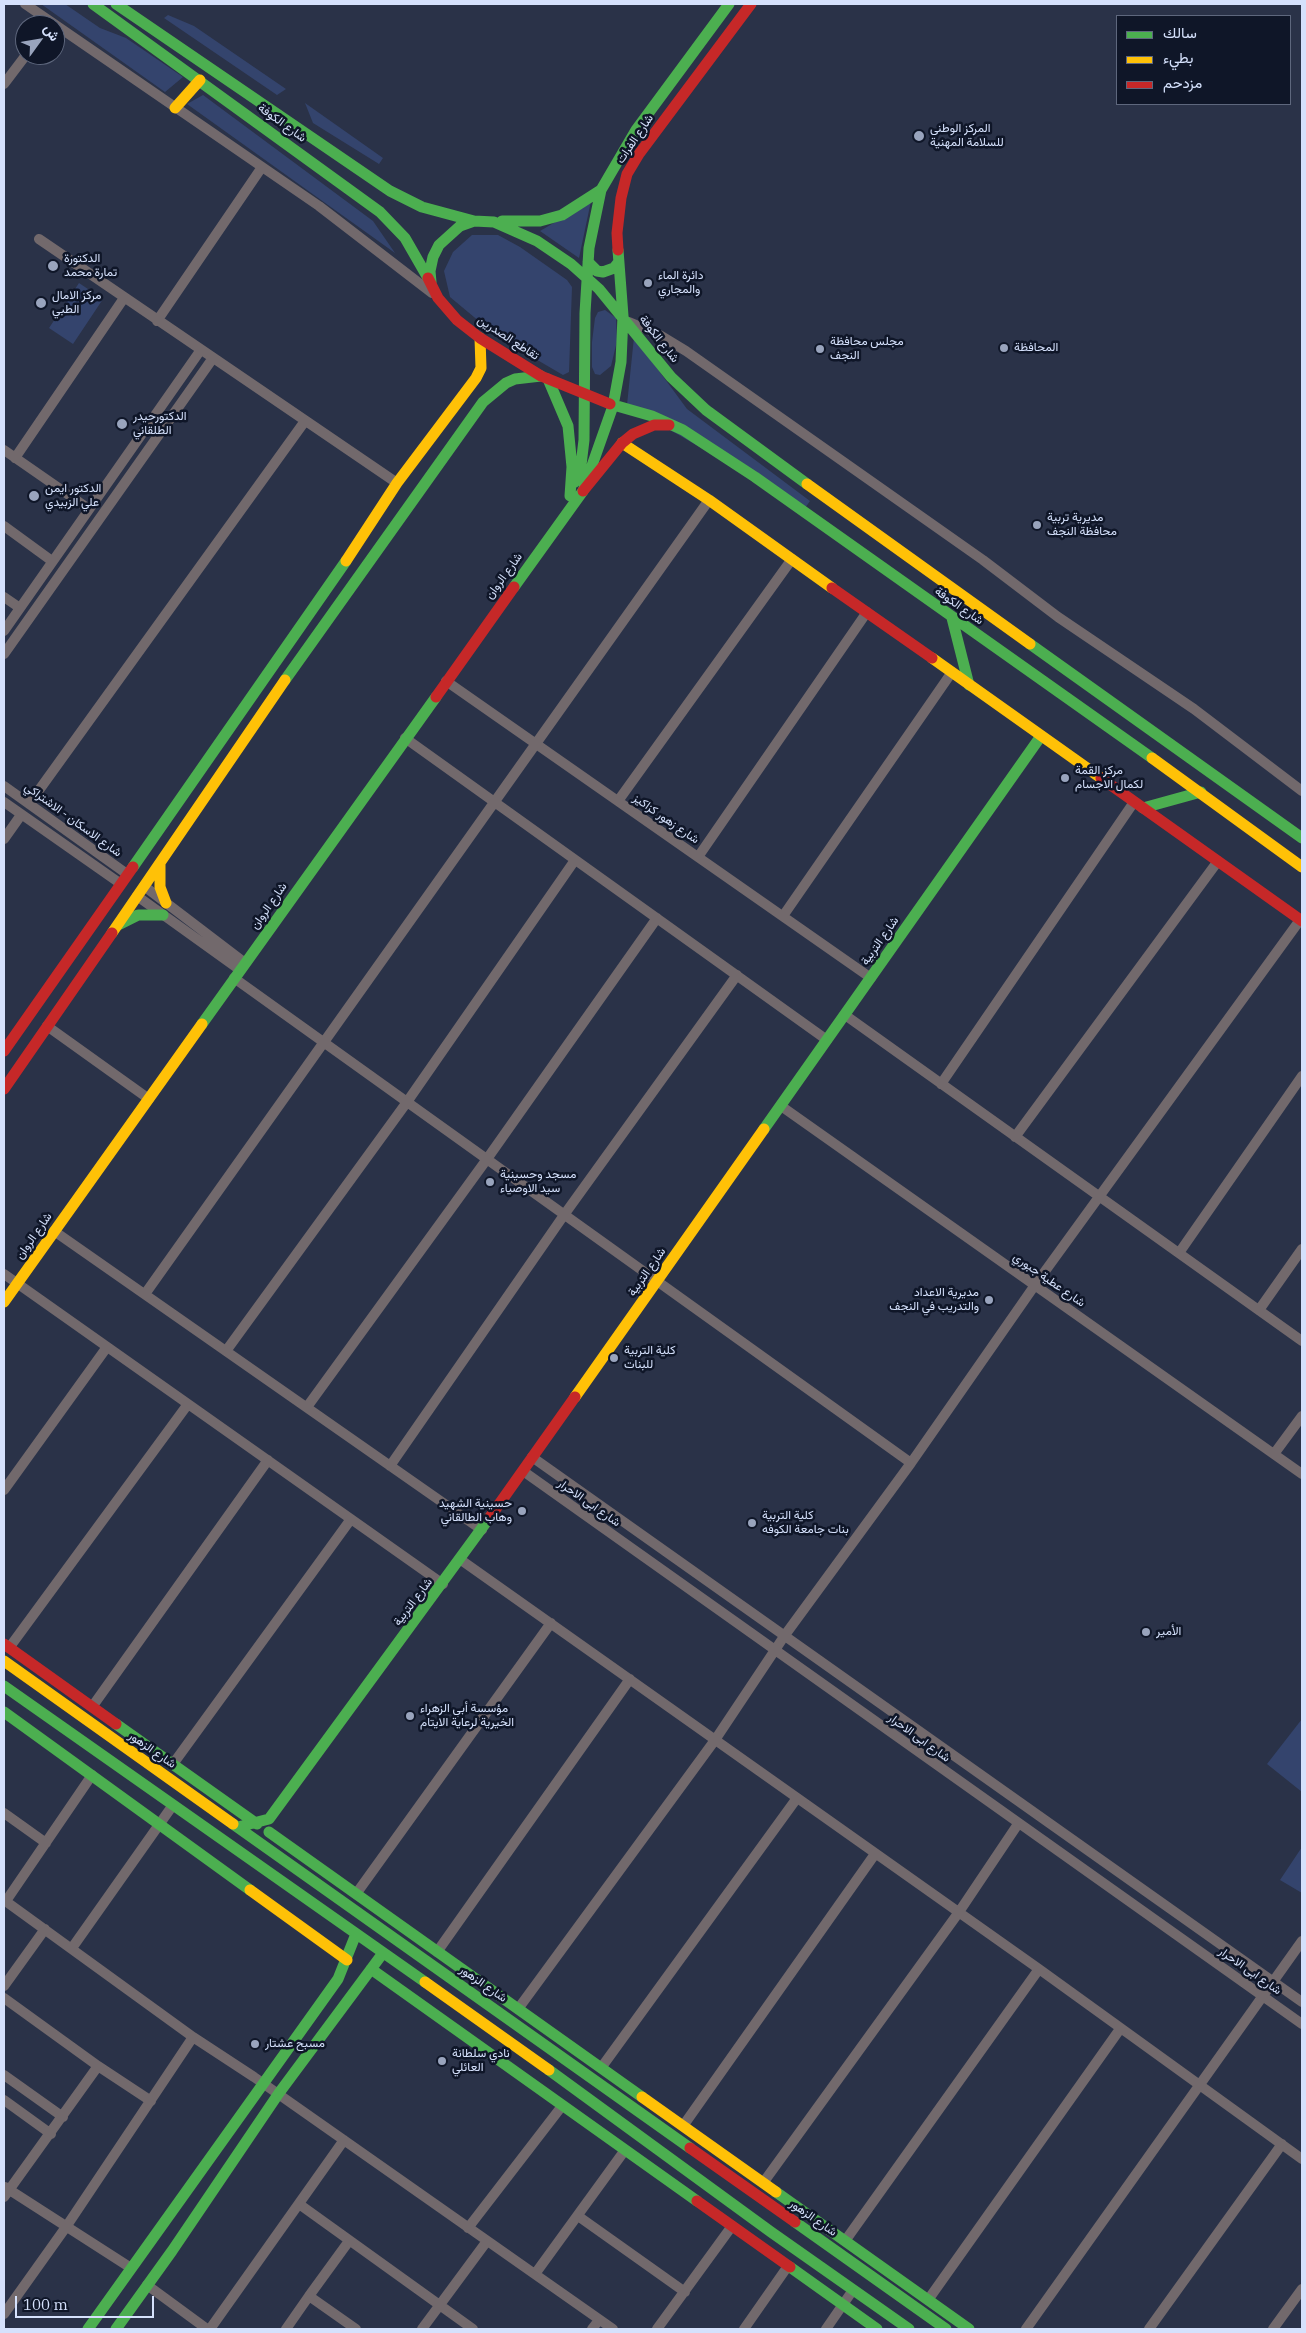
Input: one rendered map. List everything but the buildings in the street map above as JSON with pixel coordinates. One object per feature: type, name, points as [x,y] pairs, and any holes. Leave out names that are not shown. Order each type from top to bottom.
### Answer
[{"type":"main road","name":"شارع الكوفة","points":[[94,4],[380,212],[405,238],[432,285]]},
{"type":"main road","name":"شارع الكوفة","points":[[116,4],[390,191],[422,207],[474,221]]},
{"type":"main road","points":[[124,4],[139,20]]},
{"type":"main road","name":"شارع الفرات","points":[[585,395],[585,313],[588,262],[601,190],[636,130],[729,4]]},
{"type":"main road","name":"شارع الفرات","points":[[613,406],[626,319],[618,263],[618,220],[627,174],[639,154],[750,4]]},
{"type":"main road","points":[[79,5],[135,33]]},
{"type":"main road","points":[[175,108],[200,80]]},
{"type":"main road","points":[[432,285],[430,270],[432,257],[439,245],[454,230],[474,221],[540,222],[562,215],[601,190]]},
{"type":"main road","points":[[488,221],[500,224],[537,241],[588,279],[626,319]]},
{"type":"main road","points":[[588,262],[597,270],[603,272],[614,268],[618,263]]},
{"type":"main road","name":"تقاطع الصدرين","points":[[432,285],[438,298],[457,320],[480,338],[545,377],[585,395]]},
{"type":"main road","name":"شارع الكوفة","points":[[626,319],[671,377],[706,410],[899,551],[1302,838]]},
{"type":"main road","points":[[4,1051],[307,619],[397,483],[476,378],[481,368],[480,338]]},
{"type":"main road","points":[[4,1089],[321,628],[483,402],[506,383],[515,379],[545,377],[568,426],[572,467],[570,496]]},
{"type":"main road","name":"شارع الكوفة","points":[[585,395],[613,406],[652,416],[673,425],[755,477],[952,618],[1201,792],[1302,867]]},
{"type":"main road","name":"شارع الروان","points":[[557,526],[581,465],[585,395]]},
{"type":"main road","name":"شارع الروان","points":[[4,1302],[583,491],[613,406]]},
{"type":"main road","points":[[583,491],[622,443],[641,429],[654,425],[673,425]]},
{"type":"main road","points":[[622,443],[709,500],[1301,921]]},
{"type":"main road","points":[[952,618],[969,685]]},
{"type":"main road","points":[[307,619],[316,621],[321,628]]},
{"type":"main road","name":"شارع التربية","points":[[269,1819],[444,1584],[532,1456],[828,1040],[1041,736]]},
{"type":"main road","points":[[1138,805],[1201,792]]},
{"type":"main road","points":[[161,860],[160,887],[166,903]]},
{"type":"main road","points":[[116,927],[138,914],[163,915]]},
{"type":"main road","points":[[70,958],[86,970]]},
{"type":"main road","points":[[6,1646],[257,1824]]},
{"type":"main road","name":"شارع الزهور","points":[[4,1661],[946,2329]]},
{"type":"main road","points":[[4,1686],[620,2120],[764,2227],[909,2329]]},
{"type":"main road","points":[[4,1712],[348,1960]]},
{"type":"main road","points":[[84,1742],[92,1736],[93,1725]]},
{"type":"main road","points":[[110,1760],[110,1750],[118,1743]]},
{"type":"main road","points":[[238,1827],[257,1824],[269,1819],[269,1832],[272,1844],[278,1855]]},
{"type":"main road","points":[[269,1832],[928,2300],[956,2326],[969,2329]]},
{"type":"main road","points":[[88,2329],[338,1979],[348,1960],[356,1934]]},
{"type":"main road","points":[[116,2329],[172,2251],[278,2094],[383,1952]]},
{"type":"main road","points":[[371,1969],[876,2329]]},
{"type":"main road","points":[[480,1999],[488,1988]]},
{"type":"main road","points":[[456,2031],[468,2014]]},
{"type":"main road","points":[[589,2098],[597,2092],[599,2083]]},
{"type":"main road","points":[[250,2100],[267,2111]]},
{"type":"main road","points":[[620,2120],[621,2110],[629,2105]]},
{"type":"main road","points":[[794,2221],[800,2210]]},
{"type":"main road","points":[[754,2242],[764,2227]]},
{"type":"main road","points":[[154,2237],[172,2251]]},
{"type":"street","points":[[25,4],[39,15]]},
{"type":"street","points":[[65,33],[319,206],[438,298]]},
{"type":"street","points":[[4,84],[18,65]]},
{"type":"street","points":[[158,321],[262,167]]},
{"type":"street","points":[[38,238],[200,351],[397,483]]},
{"type":"street","points":[[14,458],[124,298]]},
{"type":"street","points":[[626,319],[658,334],[686,351],[983,560],[1058,617],[1194,709],[1302,791]]},
{"type":"street","points":[[4,631],[200,351]]},
{"type":"street","points":[[4,654],[213,358]]},
{"type":"street","points":[[29,804],[305,421]]},
{"type":"street","points":[[4,450],[89,509]]},
{"type":"street","points":[[144,1294],[709,500]]},
{"type":"street","points":[[4,526],[52,561]]},
{"type":"street","points":[[618,801],[792,559]]},
{"type":"street","points":[[4,597],[20,608]]},
{"type":"street","points":[[698,857],[867,612]]},
{"type":"street","points":[[783,916],[952,672]]},
{"type":"street","name":"شارع زهور كزاكيز","points":[[446,681],[871,978]]},
{"type":"street","points":[[405,738],[828,1040]]},
{"type":"street","name":"شارع الاسكان - الاشتراكي","points":[[4,786],[124,879]]},
{"type":"street","name":"شارع الاسكان - الاشتراكي","points":[[4,802],[21,815],[124,879]]},
{"type":"street","points":[[941,1084],[1138,805]]},
{"type":"street","points":[[4,839],[21,815]]},
{"type":"street","points":[[226,1351],[407,1102],[576,860]]},
{"type":"street","points":[[1015,1136],[1218,861]]},
{"type":"street","points":[[140,891],[163,915],[240,970]]},
{"type":"street","points":[[140,891],[166,903],[323,1042],[911,1464]]},
{"type":"street","points":[[306,1408],[487,1159],[657,918]]},
{"type":"street","points":[[518,2010],[716,1740],[785,1635],[911,1464],[1035,1285],[1301,921]]},
{"type":"street","points":[[390,1466],[564,1215],[737,975]]},
{"type":"street","points":[[845,1015],[1302,1341]]},
{"type":"street","points":[[47,1026],[148,1099]]},
{"type":"street","points":[[1179,1253],[1302,1076]]},
{"type":"street","name":"شارع عطية جبوري","points":[[781,1106],[1302,1474]]},
{"type":"street","points":[[54,1231],[482,1530]]},
{"type":"street","points":[[1259,1310],[1302,1249]]},
{"type":"street","points":[[4,1274],[444,1584]]},
{"type":"street","points":[[4,1490],[107,1347]]},
{"type":"street","points":[[6,1646],[188,1404]]},
{"type":"street","points":[[1274,1454],[1302,1416]]},
{"type":"street","name":"شارع ابی الاحرار","points":[[532,1456],[1302,2002]]},
{"type":"street","points":[[92,1707],[268,1460]]},
{"type":"street","name":"شارع ابی الاحرار","points":[[523,1471],[1302,2024]]},
{"type":"street","points":[[173,1764],[351,1519]]},
{"type":"street","points":[[461,1560],[1040,1969],[1120,2029],[1302,2158]]},
{"type":"street","points":[[356,1894],[551,1623]]},
{"type":"street","points":[[437,1952],[630,1679]]},
{"type":"street","points":[[92,1775],[5,1901],[193,2037],[263,2083],[613,2329]]},
{"type":"street","points":[[601,2068],[797,1798]]},
{"type":"street","points":[[72,1948],[173,1804]]},
{"type":"street","points":[[4,1813],[46,1843]]},
{"type":"street","points":[[763,2183],[959,1912],[1018,1824]]},
{"type":"street","points":[[683,2126],[875,1854]]},
{"type":"street","points":[[4,1986],[45,1929]]},
{"type":"street","points":[[1026,2329],[1201,2086],[1302,1941]]},
{"type":"street","points":[[845,2241],[1040,1969]]},
{"type":"street","points":[[4,1998],[98,2066],[151,2101]]},
{"type":"street","points":[[928,2300],[1120,2029]]},
{"type":"street","points":[[5,2310],[66,2227],[193,2037]]},
{"type":"street","points":[[98,2066],[63,2117],[5,2191],[131,2268]]},
{"type":"street","points":[[4,2075],[63,2117]]},
{"type":"street","points":[[4,2100],[50,2134]]},
{"type":"street","points":[[468,2228],[562,2106]]},
{"type":"street","points":[[147,2285],[208,2329],[344,2140]]},
{"type":"street","points":[[1149,2329],[1282,2144]]},
{"type":"street","points":[[535,2274],[625,2150]]},
{"type":"street","points":[[299,2204],[473,2329]]},
{"type":"street","points":[[578,2216],[685,2292]]},
{"type":"street","points":[[657,2329],[732,2226]]},
{"type":"street","points":[[286,2329],[348,2240]]},
{"type":"street","points":[[422,2329],[488,2241]]},
{"type":"street","points":[[744,2329],[788,2266]]},
{"type":"street","points":[[1273,2329],[1302,2289]]},
{"type":"street","points":[[826,2329],[853,2290]]},
{"type":"street","points":[[309,2296],[356,2329]]},
{"type":"street","points":[[592,2329],[599,2320]]},
{"type":"shaded area","points":[[41,4],[65,4],[100,28],[126,38],[183,77],[165,92],[65,21],[65,15],[56,15]]},
{"type":"shaded area","points":[[168,15],[194,26],[286,89],[277,95],[164,18]]},
{"type":"shaded area","points":[[203,95],[373,221],[395,253],[187,104]]},
{"type":"shaded area","points":[[305,103],[383,158],[379,164],[313,123]]},
{"type":"shaded area","points":[[591,201],[579,258],[540,231]]},
{"type":"shaded area","points":[[472,235],[498,235],[520,247],[567,280],[572,287],[569,372],[563,375],[498,337],[450,297],[444,271],[453,252]]},
{"type":"shaded area","points":[[79,283],[103,299],[73,344],[49,328]]},
{"type":"shaded area","points":[[605,310],[616,318],[617,341],[611,366],[600,375],[595,374],[592,367],[592,342],[595,318],[598,312]]},
{"type":"shaded area","points":[[634,337],[687,409],[810,501],[805,508],[627,405]]},
{"type":"shaded area","points":[[1302,1719],[1302,1792],[1267,1764]]},
{"type":"shaded area","points":[[1302,1847],[1302,1893],[1280,1880]]},
{"type":"traffic: fast","points":[[93,4],[380,212],[405,238],[428,278]]},
{"type":"traffic: fast","points":[[116,4],[390,191],[422,207],[474,221]]},
{"type":"traffic: fast","points":[[575,482],[581,465],[584,440],[585,313],[589,248],[601,190],[636,130],[729,4]]},
{"type":"traffic: fast","points":[[502,221],[540,221],[562,215],[601,190]]},
{"type":"traffic: fast","points":[[431,282],[430,271],[433,257],[439,245],[460,226],[474,221],[494,222],[537,241],[571,264],[599,289],[671,377],[706,410],[807,484]]},
{"type":"traffic: fast","points":[[514,587],[583,491],[613,406],[621,362],[623,316],[618,250]]},
{"type":"traffic: fast","points":[[588,262],[597,271],[603,272],[614,268],[618,263]]},
{"type":"traffic: fast","points":[[285,680],[483,402],[506,383],[515,379],[541,376]]},
{"type":"traffic: fast","points":[[548,379],[568,426],[572,467],[570,496]]},
{"type":"traffic: fast","points":[[610,404],[652,416],[683,430],[755,477],[1152,758]]},
{"type":"traffic: fast","points":[[133,867],[346,561]]},
{"type":"traffic: fast","points":[[952,618],[969,685]]},
{"type":"traffic: fast","points":[[1030,644],[1302,838]]},
{"type":"traffic: fast","points":[[202,1024],[436,697]]},
{"type":"traffic: fast","points":[[764,1129],[1041,736]]},
{"type":"traffic: fast","points":[[1143,808],[1201,792]]},
{"type":"traffic: fast","points":[[120,924],[138,915],[163,915]]},
{"type":"traffic: fast","points":[[238,1827],[269,1819],[490,1517]]},
{"type":"traffic: fast","points":[[4,1686],[425,1982]]},
{"type":"traffic: fast","points":[[4,1712],[250,1890]]},
{"type":"traffic: fast","points":[[116,1724],[257,1824]]},
{"type":"traffic: fast","points":[[233,1824],[690,2148]]},
{"type":"traffic: fast","points":[[269,1832],[642,2097]]},
{"type":"traffic: fast","points":[[88,2329],[338,1979],[356,1934]]},
{"type":"traffic: fast","points":[[116,2329],[172,2251],[279,2093],[383,1953]]},
{"type":"traffic: fast","points":[[371,1969],[697,2201]]},
{"type":"traffic: fast","points":[[549,2070],[771,2232],[909,2329]]},
{"type":"traffic: fast","points":[[776,2192],[969,2329]]},
{"type":"traffic: fast","points":[[795,2222],[946,2329]]},
{"type":"traffic: fast","points":[[790,2267],[877,2329]]},
{"type":"traffic: slow","points":[[175,108],[200,80]]},
{"type":"traffic: slow","points":[[346,561],[397,483],[476,378],[481,368],[480,338]]},
{"type":"traffic: slow","points":[[622,443],[709,500],[832,588]]},
{"type":"traffic: slow","points":[[807,484],[1030,644]]},
{"type":"traffic: slow","points":[[932,658],[1101,778]]},
{"type":"traffic: slow","points":[[112,933],[285,680]]},
{"type":"traffic: slow","points":[[1152,758],[1302,867]]},
{"type":"traffic: slow","points":[[160,863],[160,887],[166,903]]},
{"type":"traffic: slow","points":[[4,1302],[202,1024]]},
{"type":"traffic: slow","points":[[575,1397],[764,1129]]},
{"type":"traffic: slow","points":[[4,1661],[233,1824]]},
{"type":"traffic: slow","points":[[250,1890],[347,1960]]},
{"type":"traffic: slow","points":[[425,1982],[549,2070]]},
{"type":"traffic: slow","points":[[642,2097],[776,2192]]},
{"type":"traffic: jam","points":[[618,250],[617,233],[621,198],[627,174],[639,154],[751,4]]},
{"type":"traffic: jam","points":[[428,278],[438,298],[457,320],[480,338],[541,376],[610,404]]},
{"type":"traffic: jam","points":[[583,491],[622,443],[633,434],[654,425],[669,425]]},
{"type":"traffic: jam","points":[[436,697],[514,587]]},
{"type":"traffic: jam","points":[[832,588],[932,658]]},
{"type":"traffic: jam","points":[[1101,778],[1302,921]]},
{"type":"traffic: jam","points":[[4,1051],[133,867]]},
{"type":"traffic: jam","points":[[4,1089],[112,933]]},
{"type":"traffic: jam","points":[[490,1517],[575,1397]]},
{"type":"traffic: jam","points":[[4,1644],[116,1724]]},
{"type":"traffic: jam","points":[[690,2148],[795,2222]]},
{"type":"traffic: jam","points":[[697,2201],[790,2267]]},
{"type":"place","name":"المركز الوطني للسلامة المهنية","points":[[919,136]]},
{"type":"place","name":"الدكتورة تمارة محمد","points":[[53,266]]},
{"type":"place","name":"دائرة الماء والمجاري","points":[[648,283]]},
{"type":"place","name":"مركز الامال الطبي","points":[[41,303]]},
{"type":"place","name":"المحافظة","points":[[1004,348]]},
{"type":"place","name":"مجلس محافظة النجف","points":[[820,349]]},
{"type":"place","name":"الدكتورحيدر الطلقاني","points":[[122,424]]},
{"type":"place","name":"الدكتور ايمن علي الزبيدي","points":[[34,496]]},
{"type":"place","name":"مديرية تربية محافظة النجف","points":[[1037,525]]},
{"type":"place","name":"مركز القمة لكمال الاجسام","points":[[1065,778]]},
{"type":"place","name":"مسجد وحسينية سيد الاوصياء","points":[[490,1182]]},
{"type":"place","name":"مديرية الاعداد والتدريب في النجف","points":[[989,1300]]},
{"type":"place","name":"كلية التربية للبنات","points":[[614,1358]]},
{"type":"place","name":"حسينية الشهيد وهاب الطالقاني","points":[[522,1511]]},
{"type":"place","name":"كلية التربية بنات جامعة الكوفه","points":[[752,1523]]},
{"type":"place","name":"الأمير","points":[[1146,1632]]},
{"type":"place","name":"مؤسسة أبي الزهراء الخيرية لرعاية الايتام","points":[[410,1716]]},
{"type":"place","name":"مسبح عشتار","points":[[255,2044]]},
{"type":"place","name":"نادي سلطانة العائلي","points":[[442,2061]]}]
